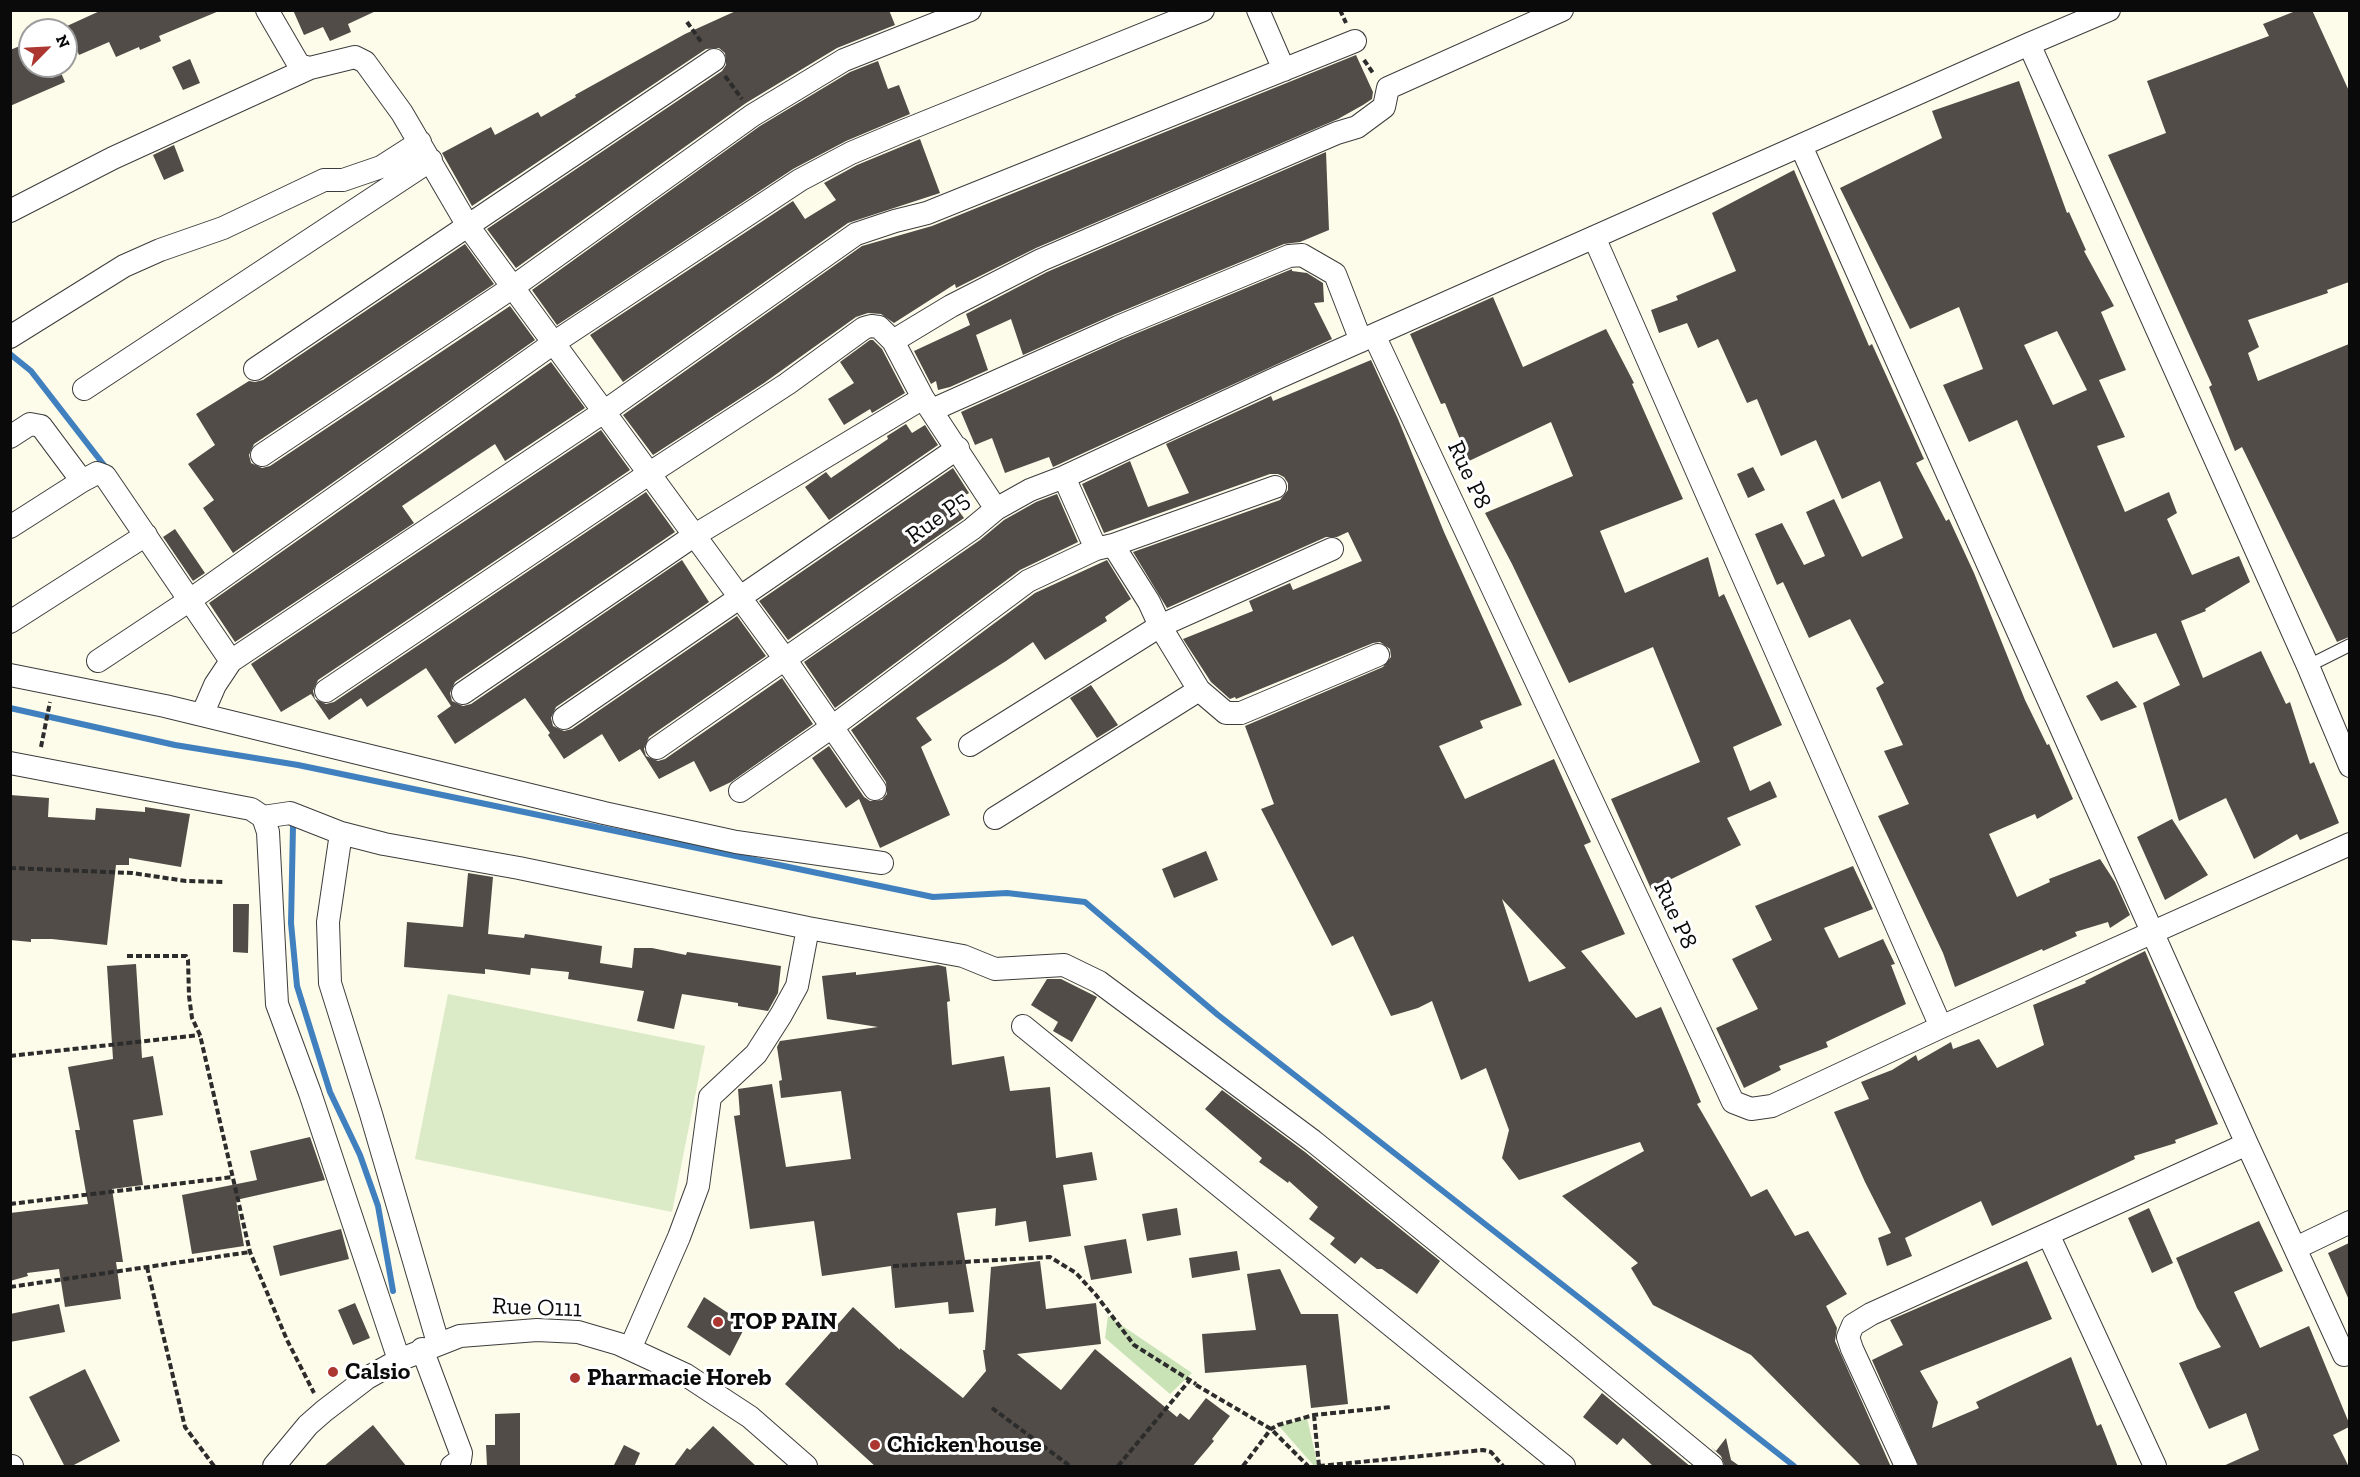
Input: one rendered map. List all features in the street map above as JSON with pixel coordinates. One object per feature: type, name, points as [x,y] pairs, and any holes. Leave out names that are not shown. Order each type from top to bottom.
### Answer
[{"type":"street","points":[[267,10],[299,65],[310,68]]},
{"type":"street","points":[[262,454],[513,287],[753,115],[844,60],[970,10]]},
{"type":"street","points":[[98,661],[190,600],[555,342],[800,180],[851,153],[1203,10]]},
{"type":"street","points":[[1258,10],[1284,70]]},
{"type":"street","points":[[893,341],[951,306],[1041,260],[1357,127],[1384,107],[1388,88],[1562,10]]},
{"type":"street","name":"Rue P5","points":[[657,748],[972,529],[996,509],[1030,490],[1064,477],[1277,378],[2109,10]]},
{"type":"street","points":[[202,715],[215,685],[231,661],[605,411],[856,234],[927,213],[1355,41]]},
{"type":"street","points":[[2029,44],[2308,666],[2349,766]]},
{"type":"street","points":[[10,210],[113,158],[310,68],[355,57],[365,62],[426,151],[468,226],[785,659],[875,789]]},
{"type":"street","points":[[255,369],[714,60]]},
{"type":"street","points":[[1801,146],[2247,1144],[2344,1355]]},
{"type":"street","points":[[10,337],[124,266],[160,250],[224,228],[324,180],[343,180],[426,151]]},
{"type":"street","points":[[84,389],[426,151]]},
{"type":"street","points":[[1594,237],[1941,1027]]},
{"type":"street","name":"Rue P8","points":[[463,693],[695,535],[928,404],[1289,256],[1302,255],[1335,274],[1368,338],[1733,1102],[1751,1109],[1772,1106],[1941,1027],[2349,844]]},
{"type":"street","points":[[326,691],[650,473],[787,384],[864,328],[879,327],[893,341],[928,404],[996,509]]},
{"type":"street","points":[[10,437],[30,424],[41,426],[82,481]]},
{"type":"street","points":[[564,718],[958,448]]},
{"type":"street","points":[[10,527],[82,481],[97,473],[105,476],[231,661]]},
{"type":"street","points":[[1064,477],[1104,547],[1149,602],[1160,626],[1199,690],[1226,713],[1241,713],[1378,655]]},
{"type":"street","points":[[740,792],[832,727],[1028,580],[1104,547],[1275,487]]},
{"type":"street","points":[[10,622],[146,535]]},
{"type":"street","points":[[970,745],[1160,626],[1332,549]]},
{"type":"street","points":[[10,675],[202,715],[637,821],[736,842],[882,863]]},
{"type":"street","points":[[995,818],[1199,690]]},
{"type":"street","points":[[10,763],[251,809],[263,817],[268,832],[277,1004],[310,1093],[399,1360]]},
{"type":"street","points":[[263,817],[290,813],[341,834],[384,844],[519,868],[808,928],[963,956],[995,969],[1064,965],[1099,982],[1313,1141],[1712,1467]]},
{"type":"street","points":[[341,834],[328,922],[330,983],[371,1114],[430,1346],[461,1453],[460,1460],[452,1467]]},
{"type":"street","points":[[630,1349],[679,1237],[698,1186],[710,1096],[756,1054],[781,1015],[797,986],[808,928]]},
{"type":"street","points":[[1023,1026],[1564,1467]]},
{"type":"street","points":[[1906,1467],[1852,1349],[1848,1337],[1852,1325],[1871,1314],[2247,1144]]},
{"type":"street","points":[[2296,1248],[2349,1222]]},
{"type":"street","points":[[2048,1234],[2155,1467]]},
{"type":"street","name":"Rue O111","points":[[274,1467],[308,1425],[324,1411],[367,1378],[399,1360],[460,1335],[537,1330],[578,1332],[630,1349],[686,1375],[750,1418],[806,1467]]},
{"type":"lane","points":[[2308,666],[2349,645]]},
{"type":"path","points":[[44,730],[50,703]]},
{"type":"path","points":[[10,868],[132,873],[225,882]]},
{"type":"path","points":[[127,956],[186,956],[190,965],[189,996],[192,1018],[200,1035],[250,1252],[291,1349],[324,1411]]},
{"type":"path","points":[[10,1056],[200,1035]]},
{"type":"path","points":[[10,1204],[233,1177]]},
{"type":"path","points":[[10,1287],[250,1252]]},
{"type":"path","points":[[892,1266],[1050,1257],[1076,1273],[1134,1345],[1272,1429],[1308,1467]]},
{"type":"path","points":[[147,1267],[185,1428],[214,1467]]},
{"type":"path","points":[[1118,1467],[1188,1380],[1196,1384]]},
{"type":"path","points":[[1243,1467],[1272,1429],[1278,1425],[1314,1415],[1391,1407]]},
{"type":"path","points":[[992,1408],[1070,1467]]},
{"type":"path","points":[[1314,1415],[1319,1466],[1483,1450],[1499,1458],[1503,1467]]},
{"type":"green space","points":[[448,994],[705,1046],[672,1212],[415,1159]]},
{"type":"green space","points":[[1108,1316],[1192,1373],[1170,1394],[1105,1338]]},
{"type":"green space","points":[[1307,1418],[1318,1466],[1314,1466],[1279,1426]]},
{"type":"building","points":[[102,10],[219,10],[159,36],[161,41],[116,57],[109,42],[79,55],[78,21]]},
{"type":"building","points":[[293,10],[378,10],[348,24],[351,32],[330,41],[323,27],[304,35]]},
{"type":"building","points":[[738,10],[889,10],[895,25],[837,48],[746,103],[516,268],[487,229],[722,71],[726,65],[725,53],[719,48],[706,49],[472,206],[442,153],[491,127],[495,135],[538,112],[541,117],[576,97],[575,95],[685,34]]},
{"type":"building","points":[[2298,10],[2312,10],[2349,91],[2349,282],[2327,290],[2328,293],[2248,320],[2259,347],[2248,353],[2258,381],[2349,344],[2349,637],[2337,642],[2242,447],[2235,451],[2209,387],[2212,385],[2108,155],[2166,133],[2147,81],[2269,36],[2263,24]]},
{"type":"building","points":[[18,47],[18,78],[63,78],[65,82],[10,106],[10,50]]},
{"type":"building","points":[[1356,55],[1373,92],[1372,99],[1338,119],[1036,248],[956,288],[955,284],[894,323],[881,314],[868,313],[856,317],[764,383],[653,455],[623,415],[862,246],[932,226]]},
{"type":"building","points":[[190,59],[200,83],[183,90],[172,67]]},
{"type":"building","points":[[878,61],[888,89],[899,85],[910,114],[846,141],[793,169],[557,325],[532,290],[760,126],[850,72]]},
{"type":"building","points":[[2019,81],[2067,213],[2069,212],[2086,250],[2084,251],[2114,306],[2101,312],[2126,370],[2099,380],[2125,437],[2097,446],[2125,512],[2169,492],[2177,513],[2167,519],[2192,575],[2239,556],[2250,582],[2205,609],[2206,611],[2181,621],[2203,678],[2261,651],[2286,704],[2290,702],[2310,764],[2314,762],[2339,823],[2300,840],[2297,834],[2254,859],[2226,798],[2179,821],[2143,703],[2180,685],[2156,633],[2113,648],[2017,420],[1969,442],[1943,385],[1983,369],[1959,307],[1910,329],[1840,188],[1942,138],[1932,111]],"holes":[[[2057,331],[2087,390],[2053,405],[2024,345]]]},
{"type":"building","points":[[920,139],[940,193],[848,223],[623,382],[590,335],[793,201],[805,219],[836,200],[824,183],[857,165]]},
{"type":"building","points":[[174,145],[184,171],[164,180],[153,155]]},
{"type":"building","points":[[1326,152],[1329,230],[1300,242],[1284,244],[1023,355],[1011,319],[976,335],[988,370],[938,390],[936,381],[931,384],[914,351],[970,325],[966,314],[1047,272]]},
{"type":"building","points":[[1794,170],[1869,346],[1872,344],[1924,459],[1916,463],[1946,521],[1949,519],[1974,573],[2025,700],[2047,745],[2049,744],[2073,799],[2037,819],[2035,814],[1989,834],[2017,897],[2050,882],[2049,879],[2100,859],[2115,882],[2130,915],[2110,928],[2108,922],[2075,932],[2077,936],[1955,987],[1943,953],[1878,816],[1909,804],[1884,751],[1903,745],[1876,688],[1884,683],[1850,619],[1809,638],[1783,582],[1777,585],[1755,534],[1782,523],[1804,565],[1825,556],[1806,512],[1834,499],[1862,557],[1903,538],[1880,481],[1842,499],[1816,440],[1781,456],[1757,399],[1747,403],[1718,339],[1698,348],[1687,323],[1659,333],[1651,310],[1678,300],[1676,296],[1736,271],[1712,213]]},
{"type":"building","points":[[465,244],[494,284],[254,444],[249,455],[251,463],[262,468],[270,466],[510,306],[535,340],[233,553],[203,508],[214,500],[188,464],[215,445],[196,414],[249,381],[263,380]]},
{"type":"building","points":[[1292,269],[1292,271],[1307,273],[1323,283],[1324,302],[1314,303],[1332,339],[1053,467],[1049,457],[1005,473],[992,438],[975,445],[961,412],[1123,339]]},
{"type":"building","points":[[1493,297],[1523,367],[1606,329],[1634,383],[1632,384],[1683,499],[1600,531],[1625,593],[1708,557],[1719,597],[1724,594],[1782,725],[1733,747],[1750,791],[1770,781],[1777,797],[1727,818],[1741,845],[1651,889],[1611,799],[1700,762],[1653,647],[1569,683],[1485,513],[1573,476],[1551,422],[1469,461],[1445,403],[1441,404],[1410,334]]},
{"type":"building","points":[[870,340],[882,349],[905,393],[872,413],[870,409],[844,425],[828,399],[854,383],[840,362]]},
{"type":"building","points":[[1371,360],[1398,419],[1444,532],[1522,705],[1480,721],[1483,728],[1439,746],[1465,799],[1554,759],[1591,842],[1584,845],[1625,934],[1581,951],[1636,1018],[1661,1007],[1701,1102],[1697,1104],[1751,1197],[1767,1189],[1795,1236],[1808,1231],[1847,1294],[1826,1306],[1837,1328],[1835,1341],[1891,1467],[1862,1467],[1751,1355],[1653,1305],[1631,1268],[1638,1263],[1562,1196],[1644,1151],[1640,1142],[1519,1180],[1502,1158],[1509,1130],[1486,1068],[1461,1080],[1432,1001],[1391,1016],[1353,936],[1332,946],[1261,809],[1274,804],[1245,726],[1383,667],[1391,657],[1390,649],[1380,642],[1373,643],[1236,699],[1235,697],[1230,699],[1211,682],[1183,639],[1253,611],[1249,601],[1290,583],[1293,590],[1362,561],[1348,532],[1337,537],[1326,537],[1167,608],[1133,552],[1280,500],[1288,490],[1288,483],[1284,477],[1270,474],[1104,533],[1082,484],[1130,461],[1148,507],[1189,493],[1166,444],[1271,396],[1273,401]],"holes":[[[1502,899],[1566,968],[1529,982]]]},
{"type":"building","points":[[551,362],[585,408],[505,461],[495,444],[402,506],[414,523],[235,642],[209,603]]},
{"type":"building","points":[[906,424],[912,433],[925,425],[938,445],[829,520],[805,487],[826,472],[831,478]]},
{"type":"building","points":[[601,430],[630,470],[318,680],[313,691],[315,699],[326,704],[334,702],[646,492],[675,532],[455,682],[450,693],[452,701],[463,706],[471,704],[682,560],[709,602],[556,707],[551,718],[553,726],[564,731],[572,729],[737,616],[766,656],[649,737],[644,749],[646,756],[658,761],[665,759],[782,678],[813,724],[731,782],[710,792],[694,761],[659,779],[640,749],[619,762],[602,734],[564,759],[548,735],[550,733],[525,698],[455,744],[437,716],[451,706],[426,668],[367,707],[361,698],[329,720],[311,694],[281,712],[251,664]]},
{"type":"building","points":[[1753,467],[1765,490],[1748,498],[1737,474]]},
{"type":"building","points":[[953,468],[969,493],[953,503],[964,518],[788,640],[759,601]]},
{"type":"building","points":[[1057,494],[1078,542],[1020,570],[835,708],[804,662],[980,540],[1004,520],[1036,502]]},
{"type":"building","points":[[175,529],[205,573],[193,581],[163,537]]},
{"type":"building","points":[[1107,560],[1131,599],[1105,617],[1107,621],[1045,660],[1033,642],[916,718],[932,740],[921,747],[950,815],[880,848],[859,799],[846,808],[812,758],[829,746],[864,797],[870,801],[882,800],[887,794],[886,782],[851,730],[1035,593]]},
{"type":"building","points":[[2117,681],[2137,707],[2101,721],[2086,696]]},
{"type":"building","points":[[1091,685],[1118,725],[1097,738],[1070,698]]},
{"type":"building","points":[[10,795],[49,798],[48,817],[95,820],[96,808],[145,812],[145,807],[190,814],[181,867],[129,858],[129,865],[116,865],[107,945],[52,939],[31,939],[31,942],[10,940]]},
{"type":"building","points":[[2172,819],[2208,875],[2165,900],[2137,837]]},
{"type":"building","points":[[1206,851],[1218,880],[1174,898],[1162,869]]},
{"type":"building","points":[[1853,866],[1873,909],[1824,928],[1839,958],[1883,939],[1895,964],[1891,965],[1906,1004],[1826,1042],[1828,1047],[1779,1066],[1781,1070],[1744,1088],[1716,1028],[1758,1009],[1732,959],[1772,940],[1755,906]]},
{"type":"building","points":[[468,873],[493,877],[488,934],[524,938],[525,934],[602,946],[600,963],[632,968],[634,948],[652,948],[686,955],[687,952],[781,966],[778,993],[768,1011],[738,1006],[738,1003],[682,994],[674,1029],[637,1021],[644,991],[568,979],[569,972],[531,968],[530,975],[485,969],[485,974],[404,967],[407,922],[463,927]]},
{"type":"building","points":[[233,904],[249,904],[248,953],[233,952]]},
{"type":"building","points":[[2145,951],[2218,1124],[2175,1140],[2176,1143],[2134,1156],[2135,1159],[1992,1226],[1981,1201],[1905,1238],[1912,1256],[1887,1266],[1878,1238],[1891,1233],[1834,1112],[1869,1099],[1861,1082],[1892,1070],[1916,1055],[1918,1061],[1951,1042],[1953,1049],[1979,1039],[1997,1068],[2044,1045],[2033,1005],[2086,983],[2085,981]]},
{"type":"building","points":[[136,964],[142,1058],[153,1056],[163,1115],[133,1120],[143,1185],[112,1189],[123,1262],[116,1262],[121,1299],[65,1307],[59,1269],[27,1273],[28,1276],[10,1281],[10,1213],[88,1204],[75,1130],[80,1130],[68,1067],[113,1059],[107,966]]},
{"type":"building","points":[[938,965],[946,967],[950,1001],[947,1002],[952,1065],[1004,1056],[1010,1091],[1050,1087],[1056,1158],[1092,1152],[1097,1180],[1063,1185],[1071,1236],[1029,1242],[1026,1221],[995,1226],[996,1208],[957,1213],[974,1312],[949,1314],[948,1302],[895,1308],[891,1266],[822,1276],[814,1221],[750,1229],[734,1116],[740,1115],[738,1089],[772,1084],[786,1167],[851,1159],[841,1091],[781,1098],[779,1081],[782,1080],[777,1047],[780,1041],[878,1027],[827,1019],[822,976],[856,972],[856,975]]},
{"type":"building","points":[[1047,979],[1061,979],[1097,997],[1072,1042],[1053,1031],[1058,1022],[1031,1005]]},
{"type":"building","points":[[1222,1090],[1305,1152],[1440,1261],[1417,1294],[1361,1257],[1355,1264],[1330,1244],[1335,1238],[1309,1219],[1318,1207],[1289,1181],[1288,1183],[1259,1162],[1262,1158],[1205,1109]]},
{"type":"building","points":[[310,1137],[325,1180],[236,1200],[244,1246],[192,1254],[182,1195],[257,1180],[250,1151]]},
{"type":"building","points":[[1177,1208],[1181,1235],[1147,1241],[1142,1214]]},
{"type":"building","points":[[2149,1208],[2173,1263],[2152,1273],[2128,1218]]},
{"type":"building","points":[[2259,1221],[2283,1271],[2234,1292],[2260,1348],[2309,1326],[2349,1423],[2349,1427],[2333,1435],[2349,1467],[2221,1467],[2259,1450],[2246,1413],[2209,1429],[2179,1363],[2221,1347],[2197,1308],[2176,1258]]},
{"type":"building","points":[[341,1229],[349,1259],[280,1276],[273,1246]]},
{"type":"building","points":[[1126,1239],[1132,1273],[1091,1280],[1084,1246]]},
{"type":"building","points":[[2349,1243],[2349,1300],[2328,1253]]},
{"type":"building","points":[[1237,1251],[1240,1270],[1192,1278],[1189,1258]]},
{"type":"building","points":[[1040,1261],[1046,1309],[1096,1303],[1101,1344],[1017,1354],[1061,1390],[1095,1349],[1177,1417],[1180,1413],[1189,1420],[1206,1398],[1230,1416],[1212,1439],[1214,1441],[1192,1467],[876,1467],[785,1384],[853,1307],[900,1350],[900,1348],[963,1398],[986,1371],[983,1350],[985,1350],[991,1267]]},
{"type":"building","points":[[2027,1261],[2052,1319],[1920,1371],[1938,1402],[1932,1428],[1979,1408],[1976,1402],[2071,1357],[2097,1426],[2101,1424],[2118,1467],[1919,1467],[1872,1360],[1903,1345],[1890,1320]]},
{"type":"building","points":[[1280,1269],[1301,1314],[1338,1314],[1348,1404],[1311,1408],[1306,1365],[1205,1373],[1202,1334],[1256,1330],[1247,1274]]},
{"type":"building","points":[[704,1297],[746,1325],[730,1356],[687,1327]]},
{"type":"building","points":[[355,1303],[370,1338],[353,1345],[338,1310]]},
{"type":"building","points":[[59,1304],[65,1332],[10,1342],[10,1314]]},
{"type":"building","points":[[85,1369],[120,1441],[70,1467],[65,1467],[29,1397]]},
{"type":"building","points":[[1602,1393],[1691,1467],[1654,1467],[1623,1438],[1617,1445],[1583,1417]]},
{"type":"building","points":[[520,1413],[520,1467],[487,1467],[486,1445],[495,1445],[495,1414]]},
{"type":"building","points":[[373,1425],[407,1467],[323,1467]]},
{"type":"building","points":[[713,1426],[757,1467],[673,1467],[687,1448],[690,1450]]},
{"type":"building","points":[[1726,1438],[1731,1460],[1741,1467],[1725,1467],[1721,1456],[1711,1447],[1716,1451]]},
{"type":"building","points":[[624,1445],[640,1453],[634,1467],[613,1467]]},
{"type":"waterway","points":[[10,354],[31,371],[107,469]]},
{"type":"waterway","points":[[10,708],[175,745],[298,765],[933,897],[1007,893],[1085,902],[1218,1015],[1794,1466]]},
{"type":"waterway","points":[[293,826],[291,923],[297,986],[330,1092],[360,1155],[378,1206],[393,1291]]},
{"type":"place","name":"TOP PAIN","points":[[718,1322]]},
{"type":"place","name":"Calsio","points":[[333,1372]]},
{"type":"place","name":"Pharmacie Horeb","points":[[575,1378]]},
{"type":"place","name":"Chicken house","points":[[875,1445]]}]
